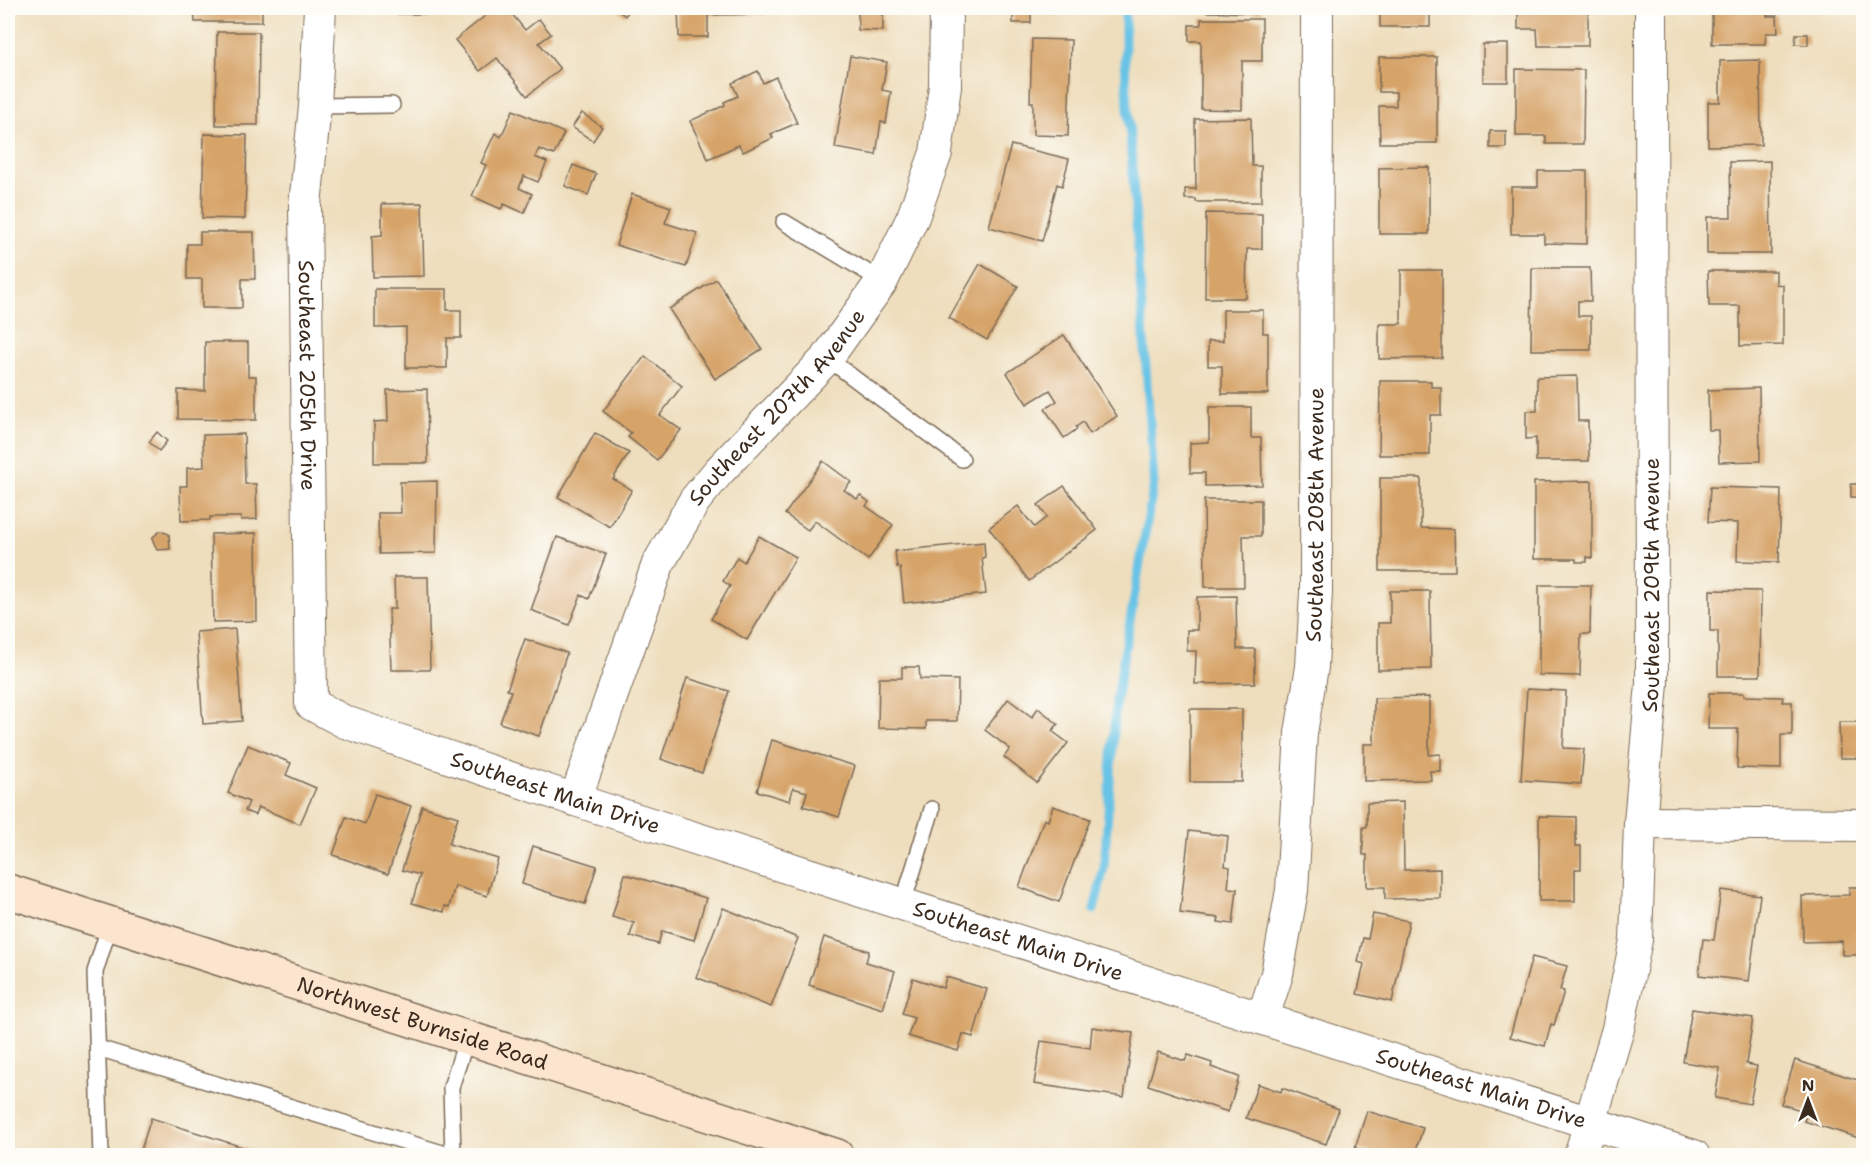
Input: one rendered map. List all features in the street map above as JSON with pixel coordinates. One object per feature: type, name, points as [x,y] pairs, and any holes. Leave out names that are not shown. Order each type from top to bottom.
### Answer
[{"type":"main road","name":"Northwest Burnside Road","points":[[8,891],[836,1155]]},
{"type":"street","name":"Southeast 205th Drive","points":[[320,8],[315,106],[305,206],[311,704],[345,722]]},
{"type":"street","name":"Southeast 207th Avenue","points":[[575,800],[658,564],[695,500],[719,471],[827,358],[882,281],[913,218],[936,153],[945,86],[946,8]]},
{"type":"street","name":"Southeast 208th Avenue","points":[[1263,1017],[1277,974],[1292,890],[1301,733],[1312,667],[1316,592],[1317,8]]},
{"type":"street","name":"Southeast 209th Avenue","points":[[1580,1155],[1618,1029],[1636,939],[1640,823],[1652,683],[1651,8]]},
{"type":"street","name":"Southeast Main Drive","points":[[345,722],[575,800],[1694,1155]]},
{"type":"street","points":[[1640,823],[1863,825]]},
{"type":"lane","points":[[315,106],[392,105]]},
{"type":"lane","points":[[784,222],[882,281]]},
{"type":"lane","points":[[827,358],[962,459]]},
{"type":"lane","points":[[903,903],[932,809]]},
{"type":"lane","points":[[101,1155],[95,972],[110,924]]},
{"type":"lane","points":[[98,1048],[452,1155],[451,1087],[468,1038]]},
{"type":"building","points":[[194,8],[262,8],[262,22],[195,22]]},
{"type":"building","points":[[386,8],[427,8],[427,14],[386,14]]},
{"type":"building","points":[[495,8],[507,8],[525,30],[539,19],[551,34],[539,43],[560,69],[527,96],[497,58],[480,71],[455,40]]},
{"type":"building","points":[[615,8],[631,8],[625,16]]},
{"type":"building","points":[[678,8],[764,8],[764,14],[708,15],[708,37],[679,37]]},
{"type":"building","points":[[858,8],[883,8],[883,31],[858,30]]},
{"type":"building","points":[[1013,8],[1070,8],[1070,13],[1031,12],[1031,23],[1013,23]]},
{"type":"building","points":[[1206,8],[1262,8],[1262,13],[1206,12]]},
{"type":"building","points":[[1380,8],[1430,8],[1430,27],[1380,27]]},
{"type":"building","points":[[1518,8],[1588,8],[1588,46],[1538,46],[1537,29],[1518,29]]},
{"type":"building","points":[[1712,8],[1767,8],[1767,16],[1777,16],[1778,33],[1766,33],[1765,44],[1712,44]]},
{"type":"building","points":[[1201,19],[1262,19],[1262,61],[1242,61],[1242,110],[1201,109],[1201,41],[1189,41],[1189,25],[1201,25]]},
{"type":"building","points":[[217,32],[259,32],[258,125],[216,125]]},
{"type":"building","points":[[1796,34],[1808,34],[1808,45],[1795,44]]},
{"type":"building","points":[[1032,39],[1071,40],[1068,136],[1033,135],[1033,102],[1030,102]]},
{"type":"building","points":[[1483,44],[1508,44],[1508,82],[1483,82]]},
{"type":"building","points":[[850,56],[887,62],[882,90],[891,92],[886,123],[881,122],[876,155],[835,148]]},
{"type":"building","points":[[1379,57],[1437,57],[1437,143],[1380,143],[1379,106],[1396,106],[1396,92],[1379,92]]},
{"type":"building","points":[[1760,60],[1761,145],[1708,146],[1708,102],[1720,102],[1720,61]]},
{"type":"building","points":[[1516,69],[1584,70],[1583,144],[1546,144],[1546,136],[1516,136]]},
{"type":"building","points":[[758,71],[763,83],[776,77],[797,123],[771,134],[773,138],[743,152],[739,145],[708,159],[690,121],[725,105],[724,102],[738,96],[732,83]]},
{"type":"building","points":[[513,110],[564,133],[554,155],[539,149],[535,157],[547,162],[538,182],[524,176],[519,188],[532,194],[524,213],[504,204],[501,209],[472,196],[486,165],[481,163],[495,133],[501,137]]},
{"type":"building","points":[[582,113],[602,127],[593,141],[572,127]]},
{"type":"building","points":[[1251,118],[1252,166],[1261,166],[1261,202],[1196,202],[1196,199],[1185,199],[1185,189],[1196,189],[1195,119]]},
{"type":"building","points":[[1490,131],[1506,131],[1506,148],[1490,148]]},
{"type":"building","points":[[204,134],[247,135],[245,219],[202,218]]},
{"type":"building","points":[[1011,145],[1069,159],[1062,186],[1057,184],[1042,241],[989,227]]},
{"type":"building","points":[[1770,161],[1771,254],[1707,254],[1707,217],[1731,217],[1730,162]]},
{"type":"building","points":[[573,165],[596,174],[588,195],[565,186]]},
{"type":"building","points":[[1429,167],[1429,234],[1379,234],[1379,168]]},
{"type":"building","points":[[1538,171],[1587,171],[1587,244],[1544,243],[1544,234],[1511,234],[1511,187],[1538,187]]},
{"type":"building","points":[[632,194],[671,207],[665,223],[697,233],[686,267],[616,245]]},
{"type":"building","points":[[422,203],[424,276],[373,277],[372,236],[382,235],[382,204]]},
{"type":"building","points":[[1206,213],[1262,214],[1262,249],[1247,249],[1246,298],[1205,298]]},
{"type":"building","points":[[200,232],[254,232],[255,279],[242,279],[242,308],[202,308],[202,279],[187,279],[187,244],[200,244]]},
{"type":"building","points":[[980,264],[1018,286],[987,340],[949,318]]},
{"type":"building","points":[[1532,268],[1590,268],[1591,301],[1578,301],[1578,316],[1591,316],[1591,350],[1531,350]]},
{"type":"building","points":[[1401,270],[1442,270],[1442,358],[1379,359],[1379,324],[1401,324]]},
{"type":"building","points":[[1708,271],[1776,271],[1776,284],[1783,285],[1783,345],[1740,346],[1740,306],[1709,306]]},
{"type":"building","points":[[716,279],[762,349],[715,379],[669,309]]},
{"type":"building","points":[[375,289],[447,289],[447,310],[461,310],[461,338],[447,338],[447,368],[406,368],[406,327],[375,328]]},
{"type":"building","points":[[1223,310],[1263,310],[1263,333],[1268,333],[1268,394],[1222,394],[1222,366],[1208,366],[1208,341],[1223,341]]},
{"type":"building","points":[[1064,335],[1117,416],[1090,434],[1083,422],[1064,438],[1045,409],[1057,401],[1050,390],[1027,404],[1007,373]]},
{"type":"building","points":[[205,342],[248,342],[248,376],[256,376],[256,420],[178,419],[178,390],[205,391]]},
{"type":"building","points":[[645,356],[682,386],[660,415],[681,430],[657,460],[628,437],[631,433],[603,411]]},
{"type":"building","points":[[1577,376],[1578,421],[1588,421],[1589,461],[1536,461],[1536,438],[1526,439],[1526,411],[1537,411],[1537,377]]},
{"type":"building","points":[[1380,381],[1431,381],[1431,387],[1441,387],[1441,415],[1430,415],[1430,455],[1379,455]]},
{"type":"building","points":[[1759,388],[1760,461],[1719,462],[1718,430],[1709,430],[1708,390]]},
{"type":"building","points":[[427,389],[428,463],[374,463],[374,422],[388,421],[387,390]]},
{"type":"building","points":[[1209,407],[1251,407],[1251,438],[1261,438],[1262,485],[1205,486],[1205,473],[1190,473],[1190,443],[1209,442]]},
{"type":"building","points":[[157,432],[167,441],[159,451],[149,442]]},
{"type":"building","points":[[595,433],[629,453],[613,479],[632,490],[610,527],[558,497]]},
{"type":"building","points":[[244,434],[245,484],[256,484],[257,519],[210,517],[210,520],[181,521],[180,486],[187,486],[187,468],[204,467],[203,435]]},
{"type":"building","points":[[823,461],[851,482],[844,490],[857,499],[860,495],[869,502],[866,506],[893,525],[868,560],[815,521],[808,530],[785,514]]},
{"type":"building","points":[[1380,478],[1421,478],[1421,528],[1454,529],[1455,571],[1380,571]]},
{"type":"building","points":[[437,481],[436,553],[379,554],[378,513],[401,513],[400,482]]},
{"type":"building","points":[[1592,481],[1592,558],[1587,557],[1587,562],[1576,562],[1576,559],[1534,559],[1534,482]]},
{"type":"building","points":[[1851,484],[1864,484],[1864,497],[1851,497]]},
{"type":"building","points":[[1064,486],[1097,530],[1029,581],[989,528],[1018,506],[1034,527],[1047,517],[1038,505]]},
{"type":"building","points":[[1710,487],[1781,489],[1779,562],[1737,561],[1738,523],[1708,522]]},
{"type":"building","points":[[1204,500],[1261,500],[1261,536],[1243,536],[1244,587],[1205,587]]},
{"type":"building","points":[[160,531],[169,534],[170,549],[157,550],[152,538]]},
{"type":"building","points":[[256,533],[257,621],[213,622],[211,534]]},
{"type":"building","points":[[759,536],[796,557],[747,640],[711,619],[730,586],[723,581],[737,557],[744,562]]},
{"type":"building","points":[[557,537],[606,554],[589,599],[581,595],[569,625],[531,610]]},
{"type":"building","points":[[984,542],[985,557],[982,558],[986,594],[904,603],[900,567],[897,567],[895,551]]},
{"type":"building","points":[[394,577],[428,577],[430,670],[391,670],[389,609],[395,609]]},
{"type":"building","points":[[1539,585],[1591,585],[1590,634],[1581,634],[1580,676],[1539,675]]},
{"type":"building","points":[[1710,590],[1761,591],[1760,676],[1718,676],[1718,631],[1710,631]]},
{"type":"building","points":[[1390,591],[1430,591],[1431,669],[1378,670],[1378,623],[1390,623]]},
{"type":"building","points":[[1236,596],[1237,649],[1255,649],[1255,683],[1195,684],[1196,651],[1187,651],[1187,630],[1197,630],[1197,597]]},
{"type":"building","points":[[235,629],[242,721],[203,724],[196,632]]},
{"type":"building","points":[[525,639],[567,653],[539,736],[500,723],[511,691],[507,690]]},
{"type":"building","points":[[902,667],[919,667],[920,679],[958,680],[957,721],[926,721],[926,729],[878,728],[879,678],[902,678]]},
{"type":"building","points":[[687,678],[729,691],[702,773],[661,759]]},
{"type":"building","points":[[1527,689],[1566,691],[1563,748],[1584,749],[1581,784],[1521,780]]},
{"type":"building","points":[[1709,693],[1744,693],[1744,696],[1783,697],[1782,702],[1792,702],[1792,735],[1781,735],[1781,769],[1737,768],[1738,729],[1708,729]]},
{"type":"building","points":[[1429,697],[1429,755],[1440,754],[1440,771],[1430,771],[1431,780],[1364,781],[1364,744],[1374,744],[1374,698]]},
{"type":"building","points":[[1008,699],[1032,717],[1038,708],[1058,724],[1052,731],[1068,743],[1037,783],[1004,757],[1010,749],[985,730]]},
{"type":"building","points":[[1190,709],[1242,709],[1242,782],[1190,782]]},
{"type":"building","points":[[1839,722],[1864,722],[1864,758],[1840,758]]},
{"type":"building","points":[[772,740],[855,766],[839,817],[803,806],[807,792],[793,788],[790,801],[757,791]]},
{"type":"building","points":[[248,745],[291,763],[286,775],[316,788],[300,824],[258,807],[255,815],[245,811],[249,802],[228,793]]},
{"type":"building","points":[[375,794],[411,806],[388,874],[333,855],[346,817],[365,824]]},
{"type":"building","points":[[1403,802],[1404,870],[1440,869],[1440,898],[1385,899],[1385,887],[1367,887],[1367,855],[1363,855],[1363,827],[1367,827],[1367,803]]},
{"type":"building","points":[[422,806],[458,817],[449,844],[498,859],[487,896],[455,886],[449,907],[445,906],[444,912],[412,903],[420,875],[402,870]]},
{"type":"building","points":[[1053,806],[1090,819],[1059,902],[1019,887],[1044,819],[1048,821]]},
{"type":"building","points":[[1539,816],[1576,817],[1576,846],[1581,846],[1581,869],[1575,869],[1575,901],[1539,901]]},
{"type":"building","points":[[1189,831],[1228,836],[1225,866],[1230,867],[1228,888],[1237,889],[1233,924],[1218,922],[1219,918],[1180,913]]},
{"type":"building","points":[[533,846],[597,866],[585,904],[522,884]]},
{"type":"building","points":[[625,874],[706,898],[694,940],[662,931],[658,944],[630,936],[634,923],[612,917]]},
{"type":"building","points":[[1849,887],[1864,887],[1864,955],[1842,955],[1842,941],[1803,942],[1802,896],[1849,895]]},
{"type":"building","points":[[1721,890],[1760,895],[1749,981],[1699,975],[1703,939],[1714,940]]},
{"type":"building","points":[[723,908],[798,938],[771,1007],[696,977]]},
{"type":"building","points":[[1373,914],[1409,921],[1392,1002],[1357,994],[1364,964],[1358,962],[1363,938],[1368,939]]},
{"type":"building","points":[[824,937],[869,951],[866,962],[895,971],[883,1009],[809,985]]},
{"type":"building","points":[[1532,957],[1567,966],[1560,990],[1564,991],[1545,1046],[1510,1037]]},
{"type":"building","points":[[946,977],[987,989],[973,1037],[963,1034],[958,1051],[908,1036],[914,1018],[902,1014],[913,978],[943,988]]},
{"type":"building","points":[[1692,1009],[1753,1018],[1746,1064],[1757,1066],[1750,1104],[1715,1098],[1720,1068],[1683,1062]]},
{"type":"building","points":[[1092,1027],[1133,1033],[1124,1097],[1034,1084],[1041,1041],[1090,1048]]},
{"type":"building","points":[[1158,1052],[1185,1061],[1188,1055],[1212,1063],[1211,1067],[1239,1077],[1228,1112],[1148,1085]]},
{"type":"building","points":[[1795,1060],[1864,1082],[1864,1124],[1859,1138],[1804,1121],[1807,1112],[1781,1104]]},
{"type":"building","points":[[1258,1084],[1281,1092],[1282,1088],[1339,1109],[1326,1144],[1246,1118]]},
{"type":"building","points":[[1367,1111],[1423,1128],[1414,1156],[1379,1156],[1355,1148]]},
{"type":"building","points":[[151,1118],[268,1155],[268,1156],[139,1156]]},
{"type":"waterway","points":[[1094,910],[1104,868],[1116,701],[1154,483],[1125,63],[1125,8]]}]
